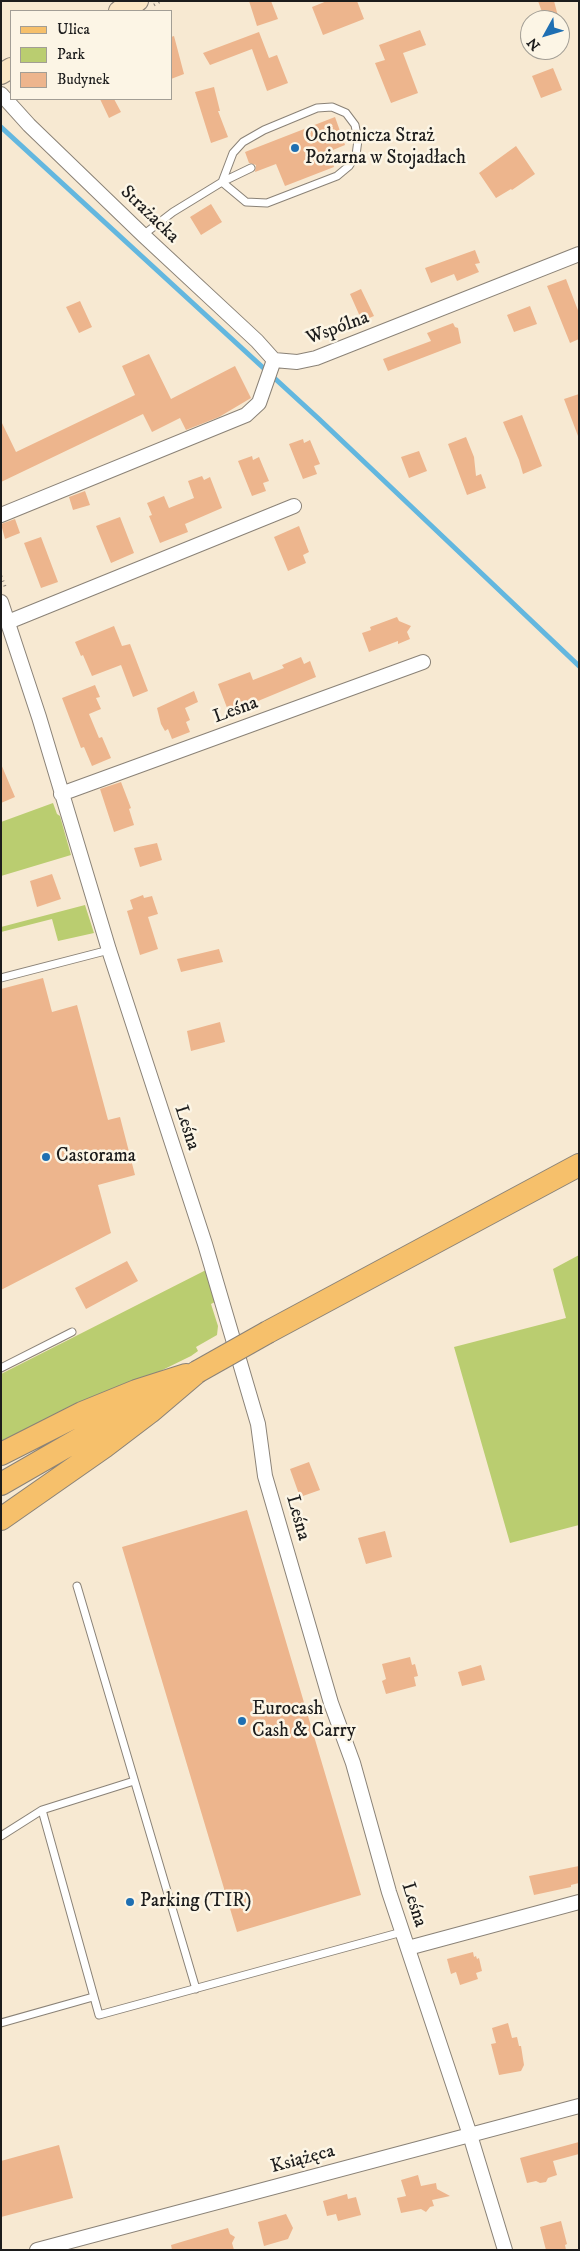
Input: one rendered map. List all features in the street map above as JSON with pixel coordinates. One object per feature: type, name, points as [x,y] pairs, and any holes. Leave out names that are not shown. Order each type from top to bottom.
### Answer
[{"type":"main road","points":[[1,1484],[268,1332],[579,1165]]},
{"type":"main road","points":[[1,1454],[82,1413],[136,1391],[197,1372]]},
{"type":"main road","points":[[1,1519],[104,1447],[150,1412],[197,1372]]},
{"type":"street","points":[[121,10],[138,1]]},
{"type":"street","name":"Strażacka","points":[[1,94],[29,125],[143,235],[257,340],[273,362]]},
{"type":"street","name":"Wspólna","points":[[273,362],[297,362],[316,358],[579,254]]},
{"type":"street","points":[[1,514],[246,416],[259,403],[273,362]]},
{"type":"street","points":[[8,622],[294,506]]},
{"type":"street","name":"Leśna","points":[[1,602],[108,950],[222,1300],[258,1424],[265,1476],[331,1703],[353,1763],[402,1932],[470,2135],[505,2250]]},
{"type":"street","name":"Leśna","points":[[61,794],[423,662]]},
{"type":"street","points":[[408,1948],[579,1902]]},
{"type":"street","name":"Książęca","points":[[38,2250],[579,2106]]},
{"type":"lane","points":[[332,107],[346,113],[355,126],[358,140],[356,155],[349,166],[336,176],[266,203],[246,202],[222,182],[233,153],[243,142],[264,130],[317,108],[332,107]]},
{"type":"lane","points":[[143,235],[173,212],[222,182],[251,168]]},
{"type":"lane","points":[[1,978],[108,950]]},
{"type":"lane","points":[[1,1368],[72,1332]]},
{"type":"lane","points":[[77,1586],[196,1989]]},
{"type":"lane","points":[[1,1836],[42,1810],[134,1781]]},
{"type":"lane","points":[[42,1810],[99,2015],[402,1932]]},
{"type":"lane","points":[[1,2023],[93,1997]]},
{"type":"green space","points":[[53,803],[57,814],[60,816],[71,855],[1,876],[1,822]]},
{"type":"green space","points":[[85,905],[94,933],[58,941],[52,919],[1,932],[1,927]]},
{"type":"green space","points":[[579,1255],[579,1525],[510,1543],[454,1347],[566,1318],[553,1269]]},
{"type":"green space","points":[[206,1270],[215,1302],[211,1304],[218,1326],[217,1335],[196,1347],[198,1351],[191,1356],[1,1444],[1,1374]]},
{"type":"building","points":[[249,1],[271,1],[278,19],[257,26]]},
{"type":"building","points":[[327,1],[357,1],[364,19],[323,35],[312,7]]},
{"type":"building","points":[[538,1],[554,1],[556,10],[541,10]]},
{"type":"building","points":[[420,30],[426,45],[403,53],[418,93],[391,103],[375,63],[385,60],[379,45]]},
{"type":"building","points":[[259,32],[269,58],[277,55],[288,83],[267,91],[252,49],[210,65],[203,53]]},
{"type":"building","points":[[174,36],[184,74],[172,79],[172,37]]},
{"type":"building","points":[[553,68],[562,90],[541,98],[532,76]]},
{"type":"building","points":[[214,87],[220,111],[218,111],[228,137],[211,143],[195,92]]},
{"type":"building","points":[[100,100],[115,100],[121,112],[109,118]]},
{"type":"building","name":"Ochotnicza Straż Pożarna w Stojadłach","points":[[335,117],[345,145],[328,152],[334,167],[285,186],[276,164],[255,172],[256,165],[249,163],[245,152]]},
{"type":"building","points":[[516,146],[535,174],[512,190],[496,198],[479,173]]},
{"type":"building","points":[[211,204],[222,222],[201,235],[190,217]]},
{"type":"building","points":[[475,250],[480,263],[475,264],[479,272],[457,281],[454,274],[431,283],[425,268]]},
{"type":"building","points":[[566,279],[579,313],[579,339],[570,343],[547,286]]},
{"type":"building","points":[[361,289],[374,316],[362,321],[350,294]]},
{"type":"building","points":[[80,301],[92,327],[79,333],[66,307]]},
{"type":"building","points":[[530,306],[537,324],[514,332],[507,315]]},
{"type":"building","points":[[453,323],[458,328],[461,343],[388,371],[383,359],[431,341],[427,333]]},
{"type":"building","points":[[149,354],[171,399],[235,366],[251,398],[219,417],[186,430],[180,418],[152,432],[143,414],[1,482],[1,421],[16,452],[135,395],[122,366]]},
{"type":"building","points":[[579,394],[579,435],[578,436],[564,399]]},
{"type":"building","points":[[522,415],[542,466],[523,474],[503,422]]},
{"type":"building","points":[[466,437],[474,457],[476,476],[481,474],[486,488],[467,495],[448,444]]},
{"type":"building","points":[[303,439],[304,443],[310,440],[320,464],[314,466],[317,474],[303,479],[289,444]]},
{"type":"building","points":[[419,451],[427,471],[409,478],[401,457]]},
{"type":"building","points":[[252,456],[253,460],[259,457],[269,481],[263,483],[266,491],[252,496],[238,461]]},
{"type":"building","points":[[202,476],[204,480],[210,477],[222,508],[185,524],[188,532],[160,543],[149,516],[152,515],[147,503],[164,496],[169,508],[194,498],[188,481]]},
{"type":"building","points":[[85,491],[90,505],[73,510],[69,497]]},
{"type":"building","points":[[120,517],[134,553],[111,563],[96,526]]},
{"type":"building","points":[[15,519],[20,533],[5,539],[1,524]]},
{"type":"building","points":[[299,526],[309,552],[303,555],[306,563],[288,571],[274,537]]},
{"type":"building","points":[[41,537],[58,582],[41,588],[24,543]]},
{"type":"building","points":[[397,617],[399,621],[411,626],[407,632],[410,639],[398,644],[398,641],[369,652],[362,633],[371,630],[370,627]]},
{"type":"building","points":[[114,626],[122,646],[130,644],[148,691],[133,697],[121,665],[92,676],[75,642]]},
{"type":"building","points":[[301,657],[304,664],[310,661],[316,677],[229,713],[218,684],[250,672],[253,680],[284,668],[282,665]]},
{"type":"building","points":[[95,685],[100,697],[96,698],[101,709],[89,714],[99,738],[102,737],[111,758],[92,766],[84,747],[81,748],[62,698]]},
{"type":"building","points":[[194,691],[198,702],[185,708],[190,720],[186,722],[190,732],[172,739],[168,729],[165,731],[161,724],[157,708]]},
{"type":"building","points":[[1,764],[15,797],[1,803]]},
{"type":"building","points":[[121,782],[131,808],[129,809],[134,825],[114,832],[100,789]]},
{"type":"building","points":[[157,843],[162,860],[140,867],[134,848]]},
{"type":"building","points":[[52,874],[61,899],[37,907],[30,881]]},
{"type":"building","points":[[143,895],[144,898],[152,896],[158,914],[148,917],[158,949],[140,955],[127,911],[133,909],[130,900]]},
{"type":"building","points":[[219,949],[223,962],[181,972],[177,959]]},
{"type":"building","name":"Castorama","points":[[43,978],[52,1012],[77,1005],[108,1120],[120,1117],[135,1175],[98,1185],[111,1233],[1,1290],[1,989]]},
{"type":"building","points":[[220,1022],[225,1042],[191,1051],[187,1031]]},
{"type":"building","points":[[127,1261],[138,1281],[86,1309],[75,1288]]},
{"type":"building","points":[[309,1462],[320,1490],[300,1497],[290,1469]]},
{"type":"building","name":"Eurocash Cash & Carry","points":[[247,1510],[361,1895],[237,1932],[122,1547]]},
{"type":"building","points":[[385,1531],[392,1557],[366,1564],[358,1538]]},
{"type":"building","points":[[410,1657],[412,1665],[415,1664],[418,1676],[414,1677],[416,1686],[386,1694],[382,1681],[386,1679],[382,1664]]},
{"type":"building","points":[[481,1665],[485,1680],[462,1686],[458,1672]]},
{"type":"building","points":[[579,1866],[579,1883],[571,1885],[571,1887],[534,1895],[529,1876]]},
{"type":"building","points":[[473,1952],[474,1957],[479,1958],[482,1971],[476,1973],[478,1979],[460,1985],[456,1972],[451,1974],[447,1959]]},
{"type":"building","points":[[508,2023],[512,2038],[517,2037],[519,2046],[521,2046],[524,2065],[521,2071],[499,2075],[491,2044],[496,2043],[492,2028]]},
{"type":"building","points":[[579,2142],[579,2154],[553,2161],[557,2175],[548,2178],[546,2182],[540,2183],[536,2181],[527,2183],[520,2158]]},
{"type":"building","points":[[59,2145],[73,2198],[1,2217],[1,2161]]},
{"type":"building","points":[[418,2175],[421,2186],[436,2183],[437,2189],[450,2196],[432,2200],[434,2206],[430,2207],[426,2212],[421,2209],[401,2213],[397,2198],[406,2196],[401,2180]]},
{"type":"building","points":[[347,2194],[348,2199],[356,2197],[361,2215],[338,2221],[336,2214],[327,2216],[323,2201]]},
{"type":"building","points":[[286,2214],[293,2228],[288,2239],[264,2246],[258,2222]]},
{"type":"building","points":[[561,2221],[567,2244],[565,2245],[566,2250],[546,2250],[540,2227]]},
{"type":"building","points":[[228,2228],[230,2234],[235,2237],[232,2243],[234,2250],[172,2250],[171,2245]]},
{"type":"waterway","points":[[1,127],[319,419],[579,666]]},
{"type":"place","name":"Ochotnicza Straż Pożarna w Stojadłach","points":[[295,148]]},
{"type":"place","name":"Castorama","points":[[46,1157]]},
{"type":"place","name":"Eurocash Cash & Carry","points":[[242,1721]]},
{"type":"place","name":"Parking (TIR)","points":[[130,1902]]}]
